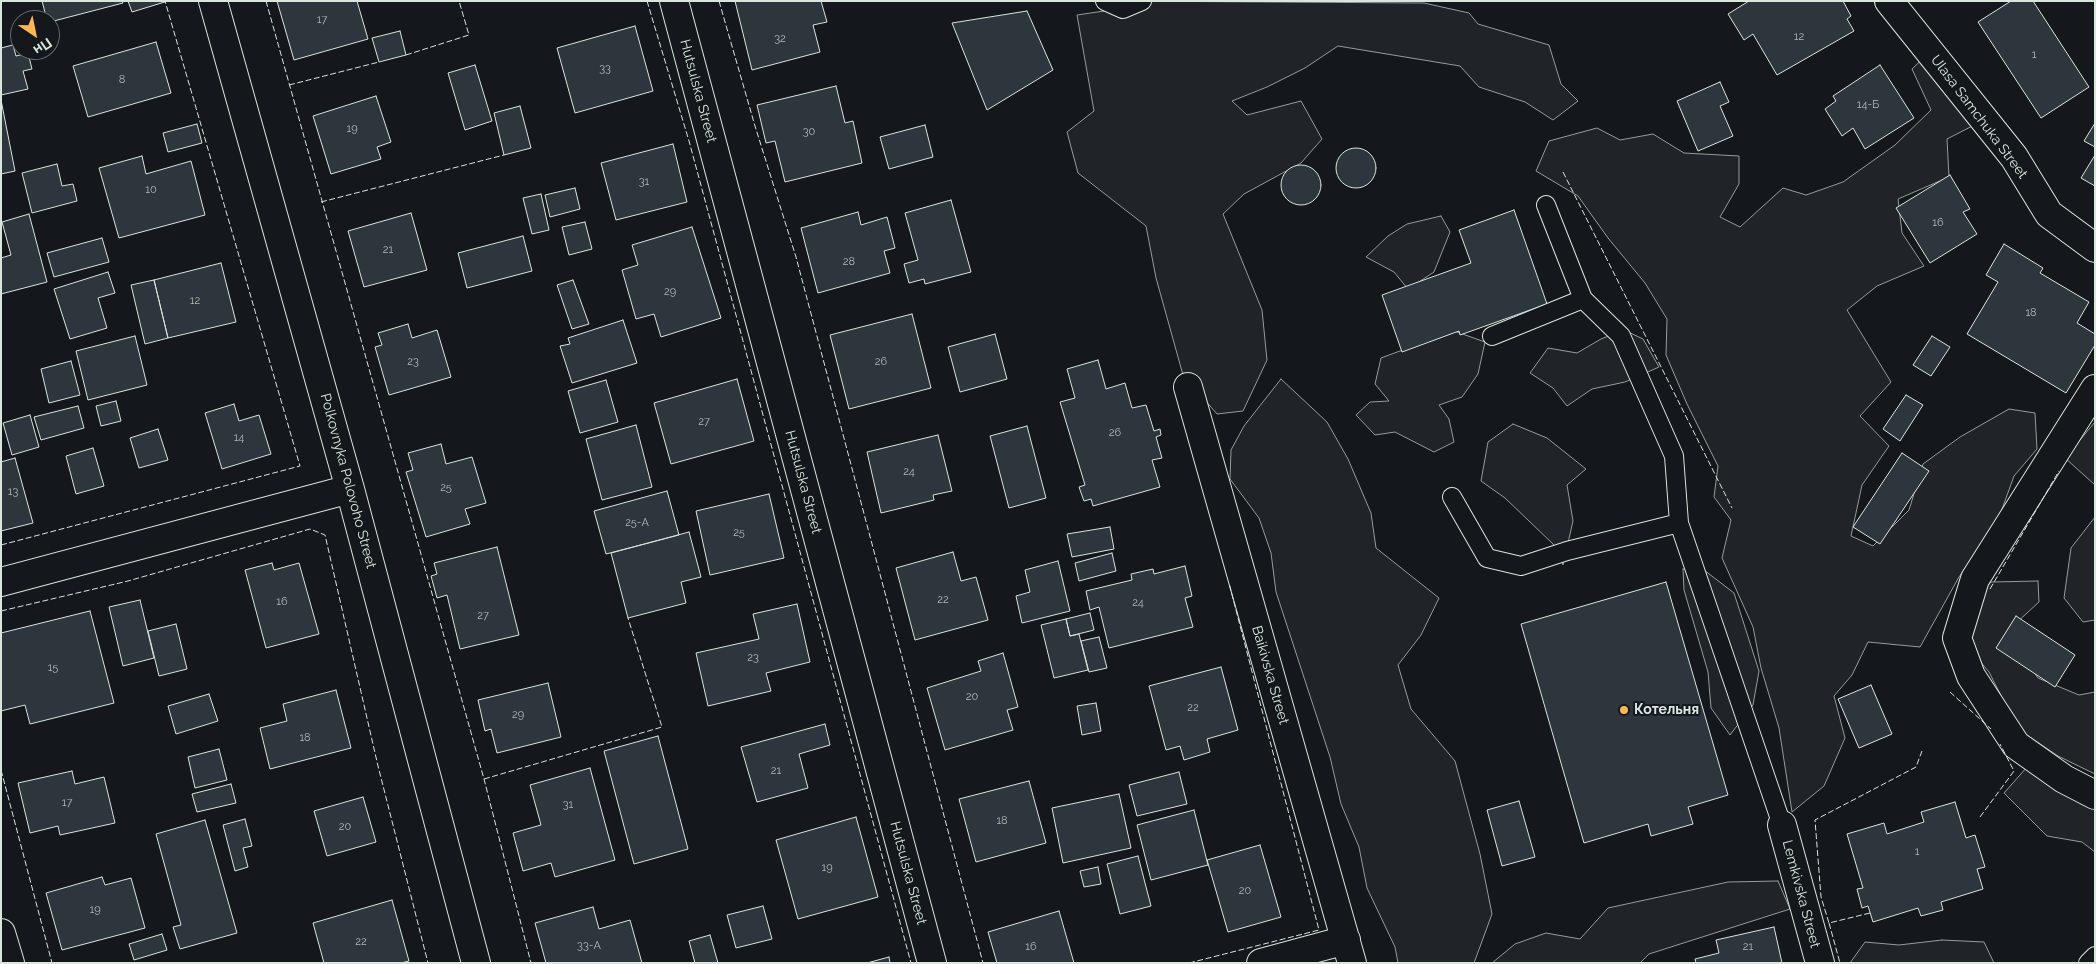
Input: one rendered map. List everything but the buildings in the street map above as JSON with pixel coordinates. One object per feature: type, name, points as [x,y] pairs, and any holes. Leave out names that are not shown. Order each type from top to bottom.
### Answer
[{"type":"street","name":"Polkovnyka Polovoho Street","points":[[213,1],[350,488],[476,963]]},
{"type":"street","name":"Hutsulska Street","points":[[674,1],[932,963]]},
{"type":"street","name":"Ulasa Samchuka Street","points":[[1889,1],[2014,157],[2049,214],[2095,248]]},
{"type":"street","name":"Baikivska Street","points":[[1188,387],[1349,952]]},
{"type":"street","points":[[2095,389],[1975,579],[1958,638],[1971,676],[2016,745],[2064,779],[2095,796]]},
{"type":"street","points":[[1,582],[350,488]]},
{"type":"street","name":"Lemkivska Street","points":[[1782,825],[1820,963]]},
{"type":"street","points":[[1,933],[10,963]]},
{"type":"street","points":[[1261,963],[1349,952]]},
{"type":"lane","points":[[1105,1],[1124,9],[1142,1]]},
{"type":"lane","points":[[1546,205],[1584,298],[1621,336],[1674,456],[1679,523],[1782,825]]},
{"type":"lane","points":[[1492,336],[1584,298]]},
{"type":"lane","points":[[1452,497],[1487,558],[1521,566],[1567,551],[1679,523]]},
{"type":"lane","points":[[2088,963],[2095,956]]},
{"type":"shaded area","points":[[1119,1],[1424,3],[1469,13],[1478,24],[1549,45],[1561,84],[1578,101],[1553,120],[1525,102],[1479,87],[1460,66],[1338,46],[1305,68],[1267,87],[1232,101],[1247,115],[1301,101],[1322,139],[1301,163],[1244,194],[1223,214],[1262,310],[1267,360],[1243,411],[1217,414],[1183,375],[1156,278],[1146,226],[1078,173],[1067,132],[1094,111],[1077,15],[1111,10]]},
{"type":"shaded area","points":[[1930,52],[1986,119],[1947,139],[1949,177],[1898,199],[1902,233],[1924,266],[1877,286],[1847,310],[1891,382],[1860,416],[1889,446],[1862,485],[1851,536],[1873,546],[1909,510],[1923,464],[1960,437],[2009,409],[2035,413],[2037,449],[2014,476],[1997,523],[1959,577],[1920,647],[1868,642],[1852,675],[1834,696],[1845,738],[1824,786],[1792,812],[1779,728],[1761,668],[1753,627],[1722,558],[1731,520],[1714,497],[1718,466],[1687,404],[1666,355],[1667,319],[1645,283],[1608,238],[1578,196],[1536,171],[1549,141],[1597,128],[1620,140],[1653,134],[1684,153],[1739,156],[1739,184],[1720,217],[1740,227],[1783,188],[1806,195],[1843,182],[1895,145],[1931,110],[1912,69]]},
{"type":"shaded area","points":[[1441,216],[1450,232],[1434,272],[1408,289],[1394,272],[1366,257],[1388,236],[1407,224]]},
{"type":"shaded area","points":[[1624,330],[1643,339],[1659,367],[1625,382],[1592,389],[1567,406],[1553,388],[1530,373],[1548,348],[1577,353],[1601,339]]},
{"type":"shaded area","points":[[1454,331],[1485,342],[1478,374],[1462,397],[1439,405],[1449,419],[1454,442],[1434,452],[1395,432],[1375,435],[1356,415],[1370,402],[1389,401],[1375,384],[1381,358]]},
{"type":"shaded area","points":[[1281,379],[1327,422],[1348,459],[1371,513],[1376,548],[1439,598],[1421,635],[1398,665],[1411,709],[1455,761],[1480,854],[1492,914],[1474,963],[1398,963],[1395,947],[1367,888],[1359,847],[1341,804],[1330,757],[1276,592],[1271,553],[1259,518],[1230,479],[1231,450],[1244,426]]},
{"type":"shaded area","points":[[2095,422],[2095,485],[2065,458]]},
{"type":"shaded area","points":[[1513,424],[1547,438],[1586,469],[1567,485],[1573,521],[1563,565],[1553,544],[1505,498],[1481,481],[1488,442]]},
{"type":"shaded area","points":[[2095,517],[2095,620],[2083,622],[2064,598],[2071,548]]},
{"type":"shaded area","points":[[1683,569],[1704,570],[1734,593],[1759,671],[1753,705],[1730,735],[1711,708],[1708,672],[1684,590]]},
{"type":"shaded area","points":[[2038,581],[2039,602],[2015,624],[2015,646],[2038,678],[2079,695],[2095,692],[2095,774],[2058,756],[2018,729],[1989,672],[1962,640],[1968,608],[1991,582]]},
{"type":"shaded area","points":[[2028,766],[2095,787],[2095,852],[2082,842],[2047,836],[2004,793]]},
{"type":"shaded area","points":[[1778,881],[1790,909],[1649,954],[1640,963],[1492,963],[1515,944],[1546,933],[1580,939],[1608,908],[1728,882]]},
{"type":"shaded area","points":[[1942,940],[1984,942],[1994,963],[1850,963],[1865,942],[1899,945]]},
{"type":"fence","points":[[1,545],[300,466],[165,1]]},
{"type":"fence","points":[[266,1],[484,779],[531,963]]},
{"type":"fence","points":[[406,55],[469,35],[459,1]]},
{"type":"fence","points":[[647,1],[689,141],[911,963]]},
{"type":"fence","points":[[719,1],[755,126],[796,257],[983,963]]},
{"type":"fence","points":[[289,85],[379,62]]},
{"type":"fence","points":[[321,202],[504,155]]},
{"type":"fence","points":[[1563,172],[1732,508]]},
{"type":"fence","points":[[1990,589],[2059,471]]},
{"type":"fence","points":[[1,611],[128,581],[310,529],[325,535],[378,766],[428,963]]},
{"type":"fence","points":[[1189,963],[1319,930],[1229,583]]},
{"type":"fence","points":[[484,779],[662,727],[628,618]]},
{"type":"fence","points":[[1950,692],[1991,729]]},
{"type":"fence","points":[[1980,817],[2014,771],[2000,744]]},
{"type":"fence","points":[[1870,913],[1829,923],[1821,897],[1815,820],[1916,767],[1922,751]]},
{"type":"fence","points":[[1,770],[52,963]]},
{"type":"fence","points":[[1829,923],[1840,963]]},
{"type":"place","name":"Котельня","points":[[1624,710]]}]
